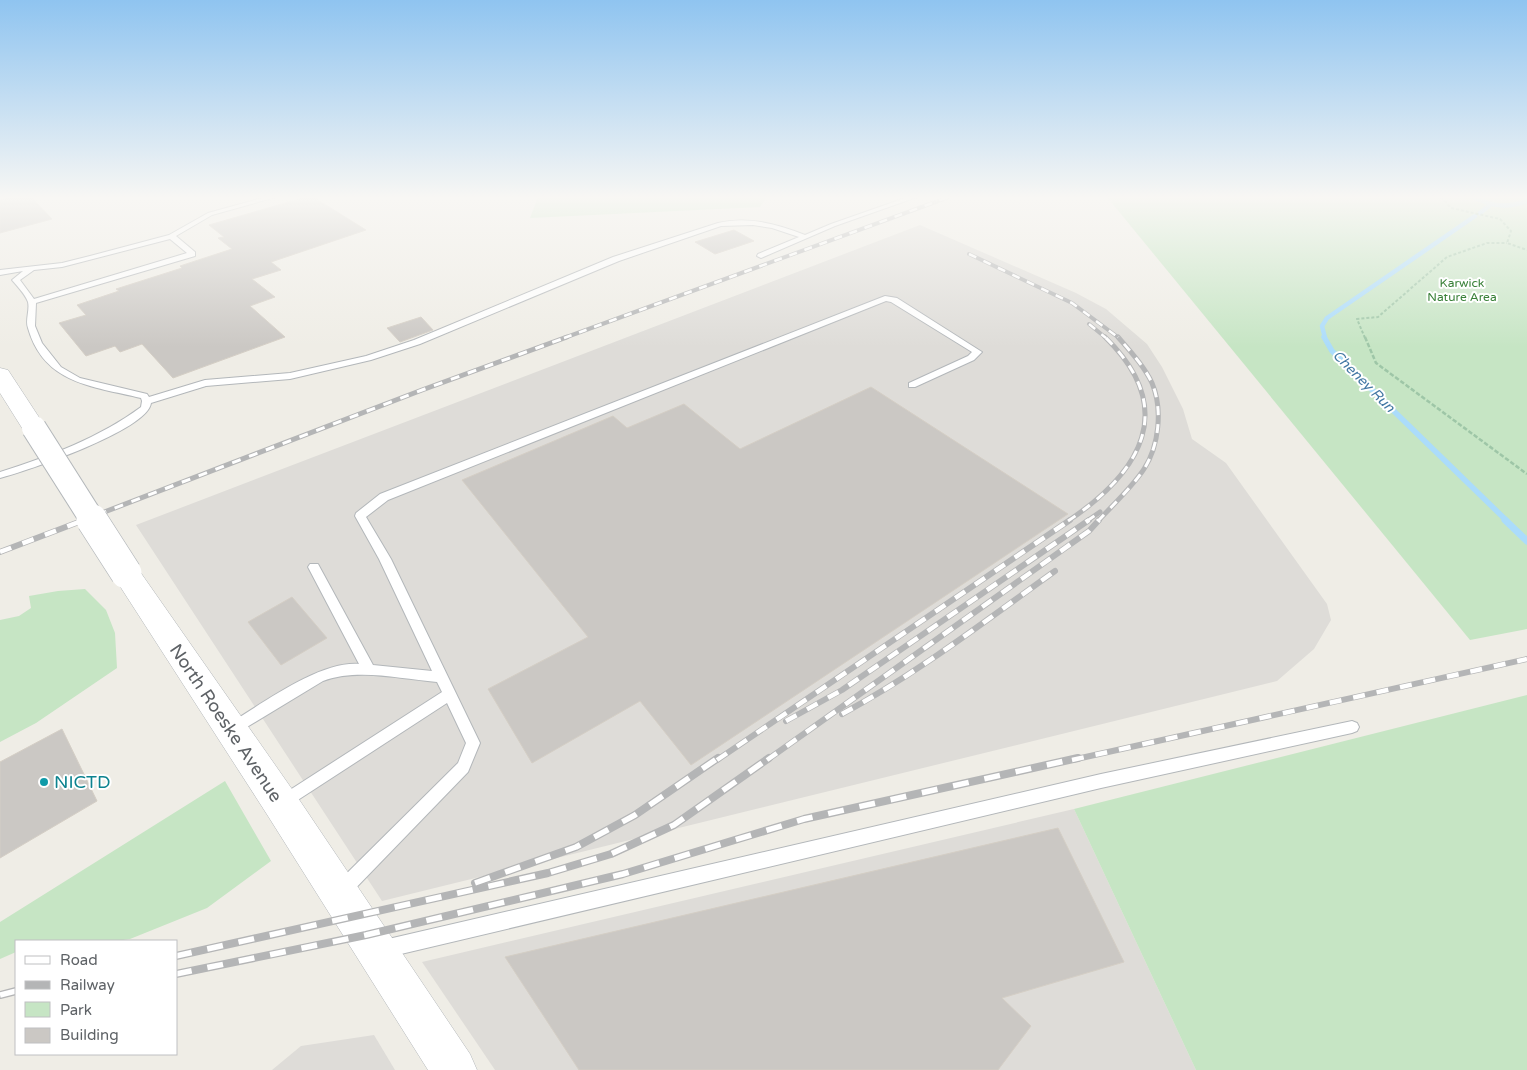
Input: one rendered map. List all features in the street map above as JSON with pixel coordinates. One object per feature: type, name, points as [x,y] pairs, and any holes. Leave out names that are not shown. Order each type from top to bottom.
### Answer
[{"type":"street","name":"North Roeske Avenue","points":[[0,375],[126,573],[281,804],[454,1070]]},
{"type":"lane","points":[[0,273],[92,258],[132,247]]},
{"type":"lane","points":[[32,302],[192,254],[184,247]]},
{"type":"lane","points":[[147,401],[205,382],[290,376],[377,355],[417,342],[616,259],[652,247]]},
{"type":"lane","points":[[761,256],[782,247]]},
{"type":"lane","points":[[0,475],[82,446],[120,426],[146,408],[147,401],[144,396],[77,380],[58,369],[38,344],[31,326],[32,302],[16,280],[32,268]]},
{"type":"lane","points":[[339,893],[463,767],[473,743],[385,559],[360,516],[384,497],[885,298],[894,300],[978,352],[972,358],[912,386]]},
{"type":"lane","points":[[314,568],[370,670]]},
{"type":"lane","points":[[231,730],[318,677],[338,670],[370,670],[442,677]]},
{"type":"lane","points":[[281,804],[450,694]]},
{"type":"lane","points":[[377,951],[1101,781],[1352,727]]},
{"type":"path","points":[[1476,247],[1447,257],[1378,317],[1357,319],[1376,363],[1527,474]]},
{"type":"shaded area","points":[[863,247],[970,247],[1076,293],[1106,309],[1147,344],[1162,367],[1183,409],[1192,439],[1226,463],[1327,604],[1331,620],[1314,649],[1277,681],[382,901],[136,525]]},
{"type":"shaded area","points":[[1074,809],[1196,1070],[495,1070],[422,962]]},
{"type":"shaded area","points":[[374,1035],[395,1070],[272,1070],[301,1046]]},
{"type":"green space","name":"Karwick Nature Area","points":[[1148,247],[1527,247],[1527,629],[1470,640]]},
{"type":"green space","points":[[85,589],[106,610],[115,633],[117,668],[36,723],[0,742],[0,620],[19,616],[31,608],[29,596]]},
{"type":"green space","points":[[1527,695],[1527,1070],[1196,1070],[1074,809]]},
{"type":"green space","points":[[225,781],[271,861],[207,908],[130,939],[15,940],[15,952],[0,959],[0,922]]},
{"type":"building","points":[[229,247],[316,247],[271,262],[281,270],[252,279],[275,297],[250,306],[285,337],[173,378],[142,344],[120,352],[115,346],[86,356],[59,323],[86,315],[77,305],[119,291],[116,289],[182,268],[180,266],[232,249]]},
{"type":"building","points":[[703,247],[736,247],[715,254]]},
{"type":"building","points":[[421,317],[433,330],[400,342],[387,328]]},
{"type":"building","points":[[871,387],[1068,514],[691,765],[640,701],[532,763],[488,689],[588,637],[462,480],[613,416],[627,428],[684,404],[740,449]]},
{"type":"building","points":[[292,597],[327,638],[281,665],[248,622]]},
{"type":"building","name":"NICTD","points":[[62,729],[97,801],[0,858],[0,762]]},
{"type":"building","points":[[1058,828],[1124,962],[1002,998],[1031,1026],[998,1070],[579,1070],[505,957]]},
{"type":"waterway","name":"Cheney Run","points":[[1325,338],[1322,326],[1327,318],[1430,247]]},
{"type":"waterway","name":"Cheney Run","points":[[1324,337],[1332,351],[1507,521]]},
{"type":"waterway","name":"Cheney Run","points":[[1505,520],[1527,541]]},
{"type":"railway","points":[[564,338],[813,247]]},
{"type":"railway","points":[[969,254],[1072,303],[1119,338]]},
{"type":"railway","points":[[1089,324],[1106,338]]},
{"type":"railway","points":[[81,521],[422,390],[567,337]]},
{"type":"railway","points":[[1068,521],[1094,502],[1115,482],[1131,460],[1142,438],[1145,414],[1141,389],[1128,364],[1106,338]]},
{"type":"railway","points":[[1098,521],[1144,469],[1153,450],[1158,427],[1158,404],[1152,383],[1141,365],[1119,338]]},
{"type":"railway","points":[[1087,521],[1100,512]]},
{"type":"railway","points":[[0,552],[84,520]]},
{"type":"railway","points":[[717,760],[1070,520]]},
{"type":"railway","points":[[786,721],[842,690],[1089,520]]},
{"type":"railway","points":[[767,760],[1089,531],[1099,520]]},
{"type":"railway","points":[[842,714],[924,664],[1055,571]]},
{"type":"railway","points":[[1072,760],[1527,659]]},
{"type":"railway","points":[[475,883],[576,847],[635,815],[718,758]]},
{"type":"railway","points":[[178,956],[548,873],[611,854],[674,825],[769,758]]},
{"type":"railway","points":[[178,974],[366,935],[623,874],[804,819],[1078,758]]},
{"type":"railway","points":[[0,995],[15,991]]},
{"type":"place","name":"NICTD","points":[[44,782]]}]
